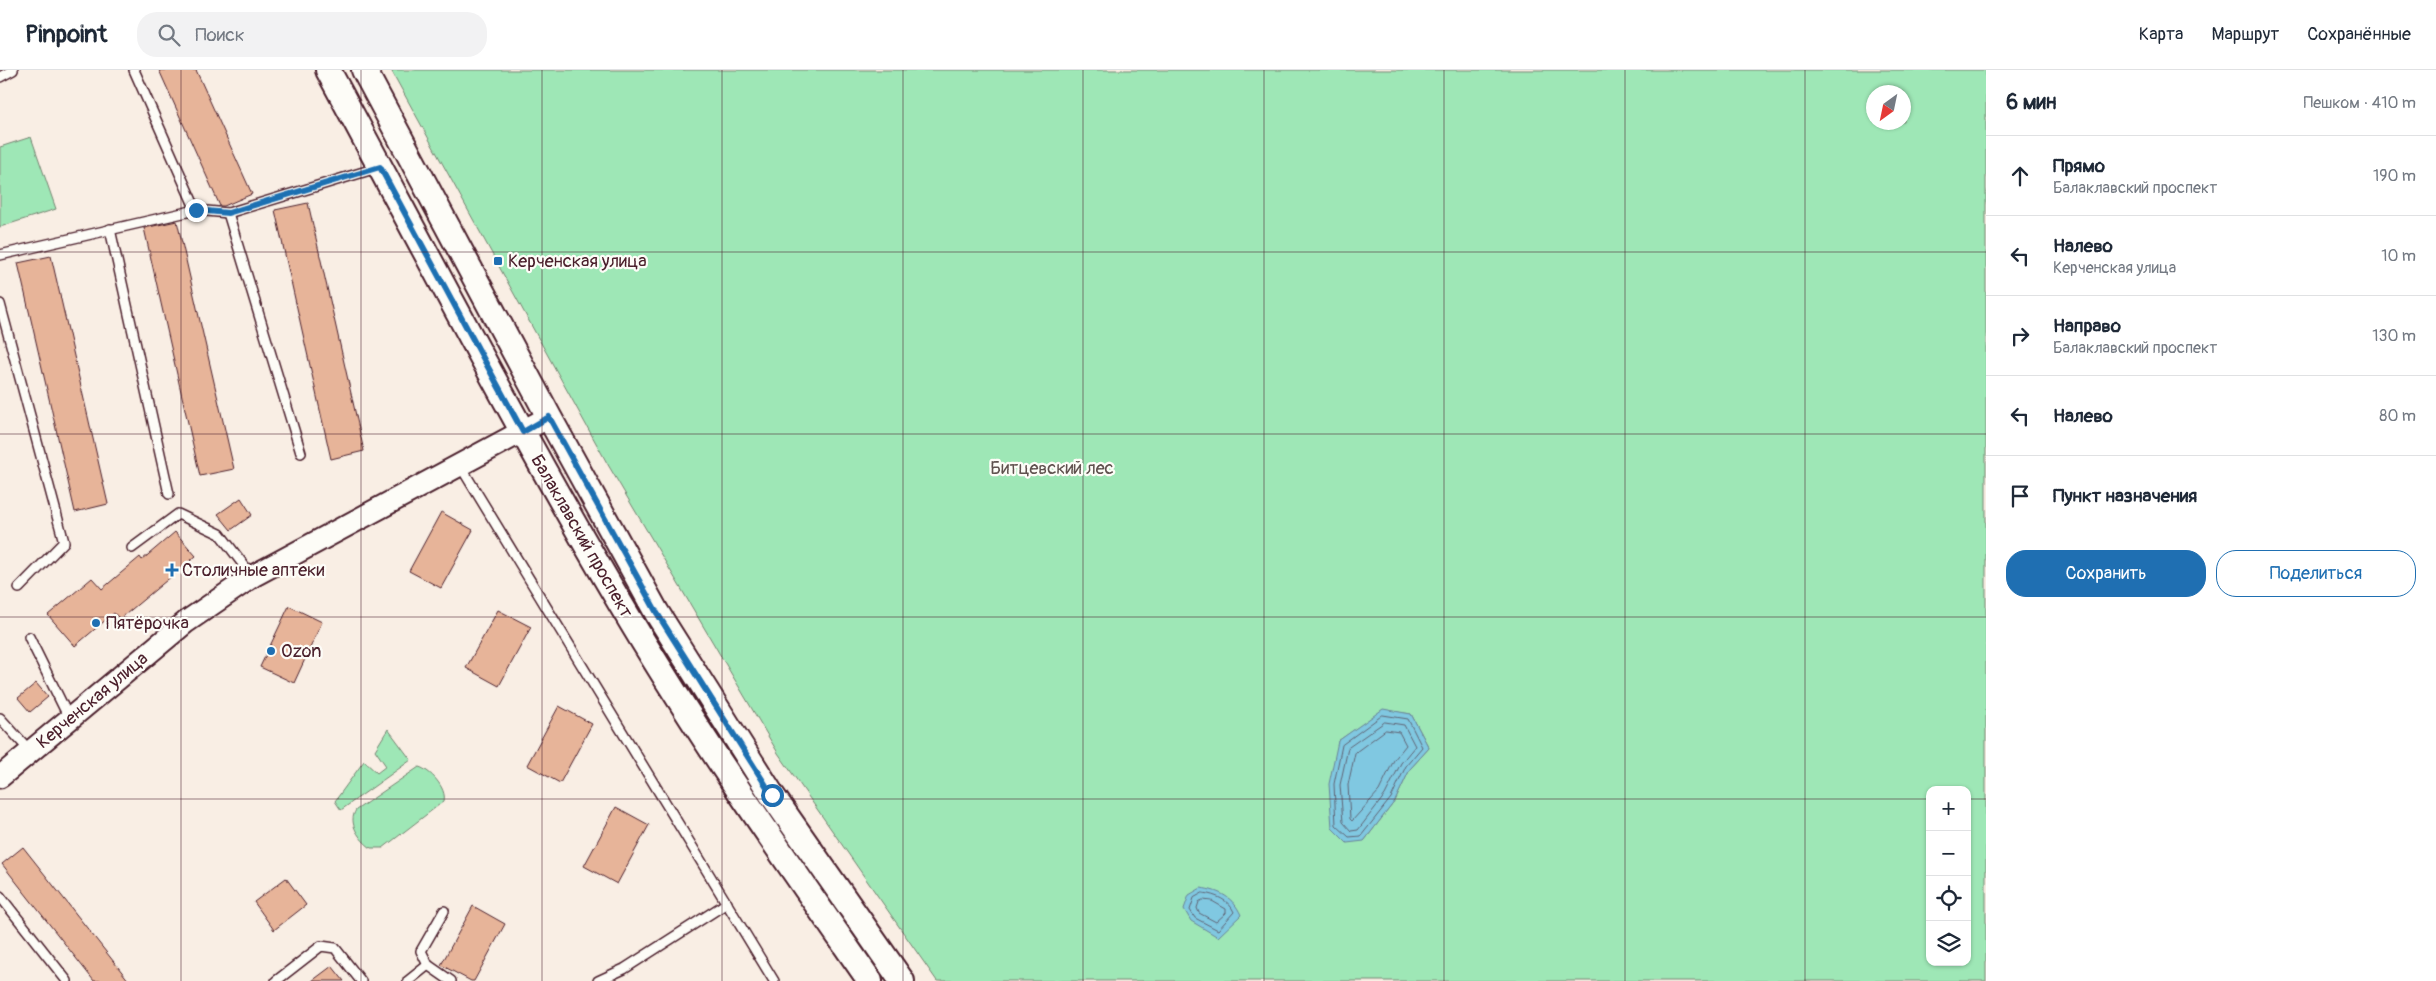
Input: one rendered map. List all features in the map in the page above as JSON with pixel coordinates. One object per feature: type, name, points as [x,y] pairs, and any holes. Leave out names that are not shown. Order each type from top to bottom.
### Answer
[{"type":"main road","name":"Балаклавский проспект","points":[[328,70],[523,432],[620,603],[699,732],[864,979]]},
{"type":"main road","name":"Балаклавский проспект","points":[[364,70],[549,417],[662,621],[772,795],[902,981]]},
{"type":"street","name":"Керченская улица","points":[[0,776],[186,622],[253,576],[461,466],[549,417]]},
{"type":"lane","points":[[0,77],[13,70]]},
{"type":"lane","points":[[134,70],[196,210]]},
{"type":"lane","points":[[0,255],[196,210],[228,213],[380,167]]},
{"type":"lane","points":[[228,213],[301,453]]},
{"type":"lane","points":[[110,229],[169,494]]},
{"type":"lane","points":[[0,304],[64,542],[19,588]]},
{"type":"lane","points":[[461,466],[774,981]]},
{"type":"lane","points":[[132,548],[178,514],[220,534],[253,576]]},
{"type":"lane","points":[[29,637],[69,718]]},
{"type":"lane","points":[[0,718],[30,751]]},
{"type":"lane","points":[[0,896],[67,981]]},
{"type":"lane","points":[[598,981],[624,969],[727,903]]},
{"type":"lane","points":[[444,911],[421,951],[428,965],[451,981]]},
{"type":"lane","points":[[276,981],[321,946],[334,948],[361,981]]},
{"type":"lane","points":[[408,981],[428,965]]},
{"type":"green space","name":"Битцевский лес","points":[[391,70],[1986,70],[1986,981],[937,981],[778,753],[607,463]],"holes":[[[1383,710],[1411,714],[1429,748],[1410,769],[1395,801],[1364,841],[1338,741]]]},
{"type":"green space","points":[[31,137],[56,209],[0,227],[0,147]]},
{"type":"green space","points":[[388,729],[411,760],[341,810],[335,801],[364,761],[377,773],[386,766],[375,750]]},
{"type":"green space","points":[[419,767],[437,780],[443,791],[444,801],[383,848],[371,848],[359,836],[354,826],[353,820],[356,810]]},
{"type":"water","points":[[1383,709],[1411,714],[1429,748],[1410,769],[1395,801],[1364,841],[1347,843],[1332,828],[1329,784],[1338,741]]},
{"type":"water","points":[[1201,888],[1220,893],[1230,899],[1241,915],[1218,937],[1191,921],[1184,909],[1189,895]]},
{"type":"building","points":[[159,70],[196,70],[252,194],[220,206]]},
{"type":"building","points":[[308,203],[364,451],[331,459],[275,210]]},
{"type":"building","points":[[177,221],[234,469],[200,476],[144,228]]},
{"type":"building","points":[[51,256],[108,504],[75,512],[18,263]]},
{"type":"building","points":[[241,498],[252,515],[231,530],[218,514]]},
{"type":"building","points":[[441,512],[473,530],[441,588],[409,571]]},
{"type":"building","points":[[175,532],[196,556],[120,619],[114,613],[75,646],[48,615],[92,578],[102,589],[140,557],[142,560]]},
{"type":"building","points":[[289,606],[322,622],[294,683],[260,667]]},
{"type":"building","points":[[498,610],[531,627],[499,686],[466,668]]},
{"type":"building","points":[[36,683],[48,697],[30,712],[18,698]]},
{"type":"building","points":[[559,706],[592,724],[560,783],[527,765]]},
{"type":"building","points":[[616,807],[649,825],[617,884],[584,866]]},
{"type":"building","points":[[23,847],[129,981],[94,981],[2,864]]},
{"type":"building","points":[[286,878],[306,905],[274,930],[254,902]]},
{"type":"building","points":[[473,906],[505,924],[474,981],[471,981],[441,965]]},
{"type":"building","points":[[332,966],[344,981],[312,981]]},
{"type":"place","name":"Керченская улица","points":[[498,261]]},
{"type":"place","name":"Столичные аптеки","points":[[172,570]]},
{"type":"place","name":"Пятёрочка","points":[[96,623]]},
{"type":"place","name":"Ozon","points":[[271,651]]},
{"type":"route","points":[[196,210],[228,213],[380,167],[523,432],[549,417],[657,613],[772,795]]}]
